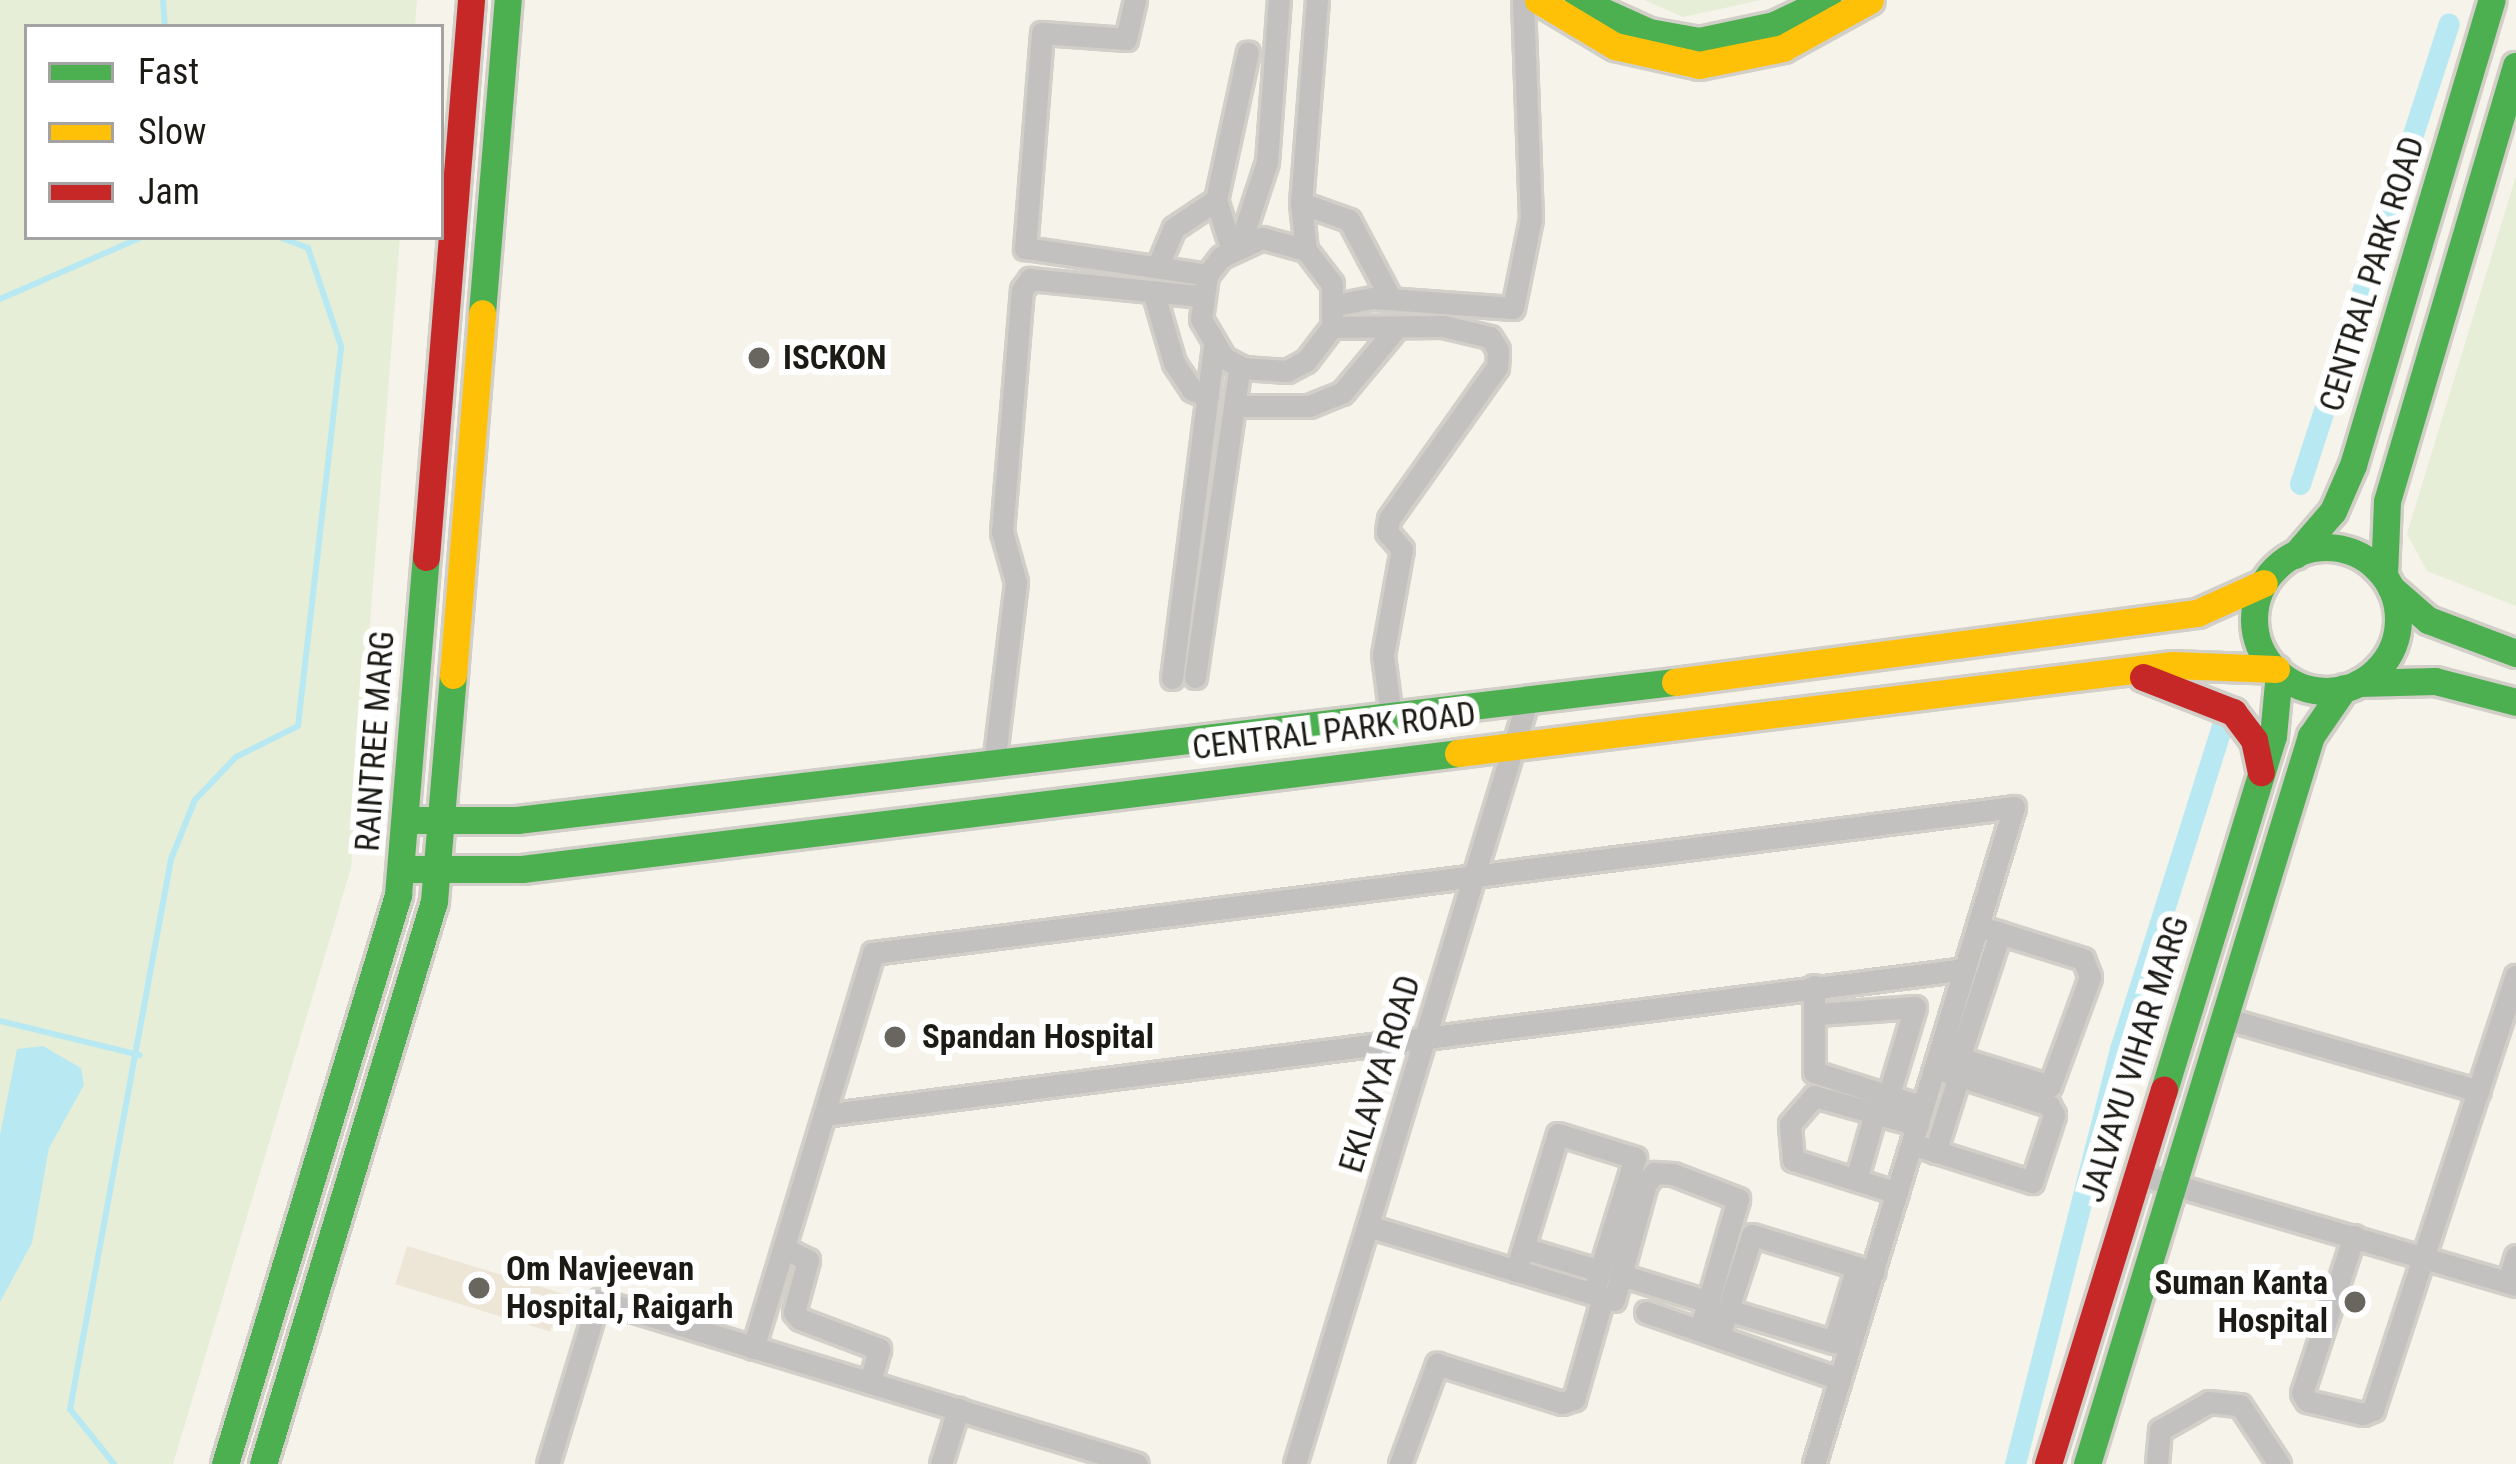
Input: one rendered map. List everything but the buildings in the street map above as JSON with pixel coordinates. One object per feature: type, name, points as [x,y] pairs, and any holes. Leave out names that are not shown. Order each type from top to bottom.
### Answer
[{"type":"main road","name":"RAINTREE MARG","points":[[225,1464],[386,943],[401,869],[471,0]]},
{"type":"main road","points":[[263,1464],[416,975],[438,872],[508,0]]},
{"type":"main road","points":[[1538,0],[1616,46],[1699,65],[1783,48],[1870,0]]},
{"type":"main road","points":[[1578,0],[1648,32],[1700,40],[1774,25],[1827,0]]},
{"type":"main road","name":"CENTRAL PARK ROAD","points":[[2295,555],[2333,511],[2353,465],[2492,0]]},
{"type":"main road","points":[[2087,1464],[2317,720],[2394,643],[2386,501],[2516,66]]},
{"type":"main road","points":[[2516,653],[2428,620],[2387,582],[2336,548],[2295,555],[2264,583],[2254,623],[2277,671],[2316,690],[2435,681],[2516,702]]},
{"type":"main road","name":"CENTRAL PARK ROAD","points":[[406,820],[443,823],[1527,702],[2197,613],[2264,583]]},
{"type":"main road","name":"CENTRAL PARK ROAD","points":[[401,869],[438,872],[546,866],[2116,672],[2200,664],[2277,671]]},
{"type":"main road","name":"JALVAYU VIHAR MARG","points":[[2048,1464],[2261,772],[2277,671]]},
{"type":"main road","points":[[2116,672],[2186,688],[2234,712],[2254,740],[2261,772]]},
{"type":"street","points":[[1135,0],[1126,40],[1042,33],[1025,248],[1159,263],[1204,286]]},
{"type":"street","points":[[994,764],[1016,582],[1002,532],[1022,290],[1030,279],[1154,291],[1204,286],[1236,247],[1267,161],[1279,0]]},
{"type":"street","points":[[1306,250],[1301,203],[1318,0]]},
{"type":"street","points":[[1334,316],[1391,299],[1513,308],[1531,219],[1522,0]]},
{"type":"street","points":[[1236,247],[1216,200],[1248,52]]},
{"type":"street","points":[[1159,263],[1174,228],[1216,200]]},
{"type":"street","points":[[1301,203],[1349,220],[1391,299]]},
{"type":"street","points":[[1214,346],[1240,366],[1286,370],[1306,361],[1334,316],[1332,284],[1306,250],[1285,240],[1236,247]]},
{"type":"street","points":[[1204,286],[1214,346],[1184,677],[1240,366]]},
{"type":"street","points":[[1154,291],[1174,364],[1192,390],[1208,396]]},
{"type":"street","points":[[1334,316],[1397,328],[1443,326],[1490,337],[1498,350],[1497,367],[1389,519],[1387,532],[1402,549],[1383,655],[1391,717]]},
{"type":"street","points":[[1234,406],[1309,406],[1342,394],[1397,328]]},
{"type":"street","name":"EKLAVYA ROAD","points":[[1295,1464],[1527,702]]},
{"type":"street","points":[[753,1348],[873,953],[2014,807],[1989,930],[1948,1063],[1917,1125],[1897,1192],[1834,1342],[1523,1248]]},
{"type":"street","points":[[1935,1152],[1965,969],[1989,930]]},
{"type":"street","points":[[1948,1063],[2050,1086],[2090,977],[2083,958],[1989,930]]},
{"type":"street","points":[[824,1114],[1965,969]]},
{"type":"street","points":[[2354,1236],[2302,1386],[2307,1401],[2338,1412],[2374,1410],[2516,976]]},
{"type":"street","points":[[1814,986],[1818,1014],[1808,1062],[1814,1072],[1917,1125],[1935,1152],[2032,1181],[2054,1115],[2049,1105],[1948,1063]]},
{"type":"street","points":[[1818,1014],[1915,1007],[1856,1180]]},
{"type":"street","points":[[2224,1018],[2479,1091]]},
{"type":"street","points":[[1881,1105],[1814,1096],[1790,1124],[1792,1160],[1897,1192]]},
{"type":"street","points":[[1400,1464],[1437,1364],[1562,1403],[1574,1399],[1616,1301],[1611,1273],[1635,1158],[1558,1134],[1516,1271]]},
{"type":"street","points":[[1611,1273],[1646,1184],[1654,1173],[1673,1174],[1738,1198],[1718,1306]]},
{"type":"street","points":[[2138,1174],[2512,1283],[2516,1256]]},
{"type":"street","points":[[1368,1226],[1616,1301],[1840,1379]]},
{"type":"street","points":[[1709,1333],[1752,1235],[1865,1269]]},
{"type":"street","points":[[784,1248],[808,1260],[794,1312],[800,1319],[879,1348],[870,1383]]},
{"type":"street","points":[[1814,1464],[1840,1379],[1865,1269]]},
{"type":"street","points":[[548,1464],[598,1300],[1137,1464]]},
{"type":"street","points":[[2157,1464],[2160,1430],[2209,1402],[2240,1405],[2279,1464]]},
{"type":"street","points":[[941,1464],[958,1409]]},
{"type":"shaded area","name":"Om Navjeevan Hospital, Raigarh","points":[[407,1246],[562,1293],[550,1332],[395,1284]]},
{"type":"green space","points":[[0,0],[417,0],[415,24],[24,24],[24,240],[400,240],[351,868],[173,1464],[0,1464]]},
{"type":"green space","points":[[1644,0],[1761,0],[1683,17]]},
{"type":"green space","points":[[2516,176],[2516,606],[2427,571],[2407,534]]},
{"type":"water","points":[[43,1046],[81,1068],[84,1085],[49,1148],[32,1243],[0,1302],[0,1135],[17,1049]]},
{"type":"waterway","points":[[163,0],[165,24]]},
{"type":"waterway","points":[[2300,484],[2449,24]]},
{"type":"waterway","points":[[0,299],[135,240]]},
{"type":"waterway","points":[[114,1464],[70,1409],[171,859],[195,800],[236,757],[298,726],[341,346],[308,248],[288,240]]},
{"type":"waterway","points":[[2015,1464],[2121,1046],[2224,719]]},
{"type":"waterway","points":[[0,1021],[140,1055]]},
{"type":"traffic: fast","points":[[482,313],[508,0]]},
{"type":"traffic: fast","points":[[1578,0],[1649,32],[1699,41],[1774,25],[1827,0]]},
{"type":"traffic: fast","points":[[2295,555],[2333,511],[2353,465],[2492,0]]},
{"type":"traffic: fast","points":[[2384,576],[2387,501],[2516,66]]},
{"type":"traffic: fast","points":[[2326,547],[2353,553],[2377,568],[2392,592],[2398,619],[2392,646],[2377,670],[2353,685],[2326,691],[2299,685],[2275,670],[2260,646],[2254,619],[2260,592],[2275,568],[2299,553],[2326,547]]},
{"type":"traffic: fast","points":[[225,1464],[398,895],[426,557]]},
{"type":"traffic: fast","points":[[2391,588],[2428,620],[2516,653]]},
{"type":"traffic: fast","points":[[2164,1090],[2273,736],[2279,673]]},
{"type":"traffic: fast","points":[[263,1464],[434,901],[453,675]]},
{"type":"traffic: fast","points":[[2359,683],[2435,681],[2516,702]]},
{"type":"traffic: fast","points":[[406,820],[517,820],[1675,682]]},
{"type":"traffic: fast","points":[[2087,1464],[2311,736],[2344,688]]},
{"type":"traffic: fast","points":[[401,869],[522,869],[1458,753]]},
{"type":"traffic: slow","points":[[1538,0],[1615,46],[1699,65],[1783,48],[1870,0]]},
{"type":"traffic: slow","points":[[453,675],[482,313]]},
{"type":"traffic: slow","points":[[1675,682],[2197,613],[2264,583]]},
{"type":"traffic: slow","points":[[1458,753],[2173,665],[2276,669]]},
{"type":"traffic: jam","points":[[426,557],[471,0]]},
{"type":"traffic: jam","points":[[2143,677],[2233,712],[2254,740],[2261,772]]},
{"type":"traffic: jam","points":[[2048,1464],[2164,1090]]},
{"type":"place","name":"ISCKON","points":[[759,358]]},
{"type":"place","name":"Spandan Hospital","points":[[895,1037]]},
{"type":"place","name":"Om Navjeevan Hospital, Raigarh","points":[[479,1288]]},
{"type":"place","name":"Suman Kanta Hospital","points":[[2355,1302]]}]
